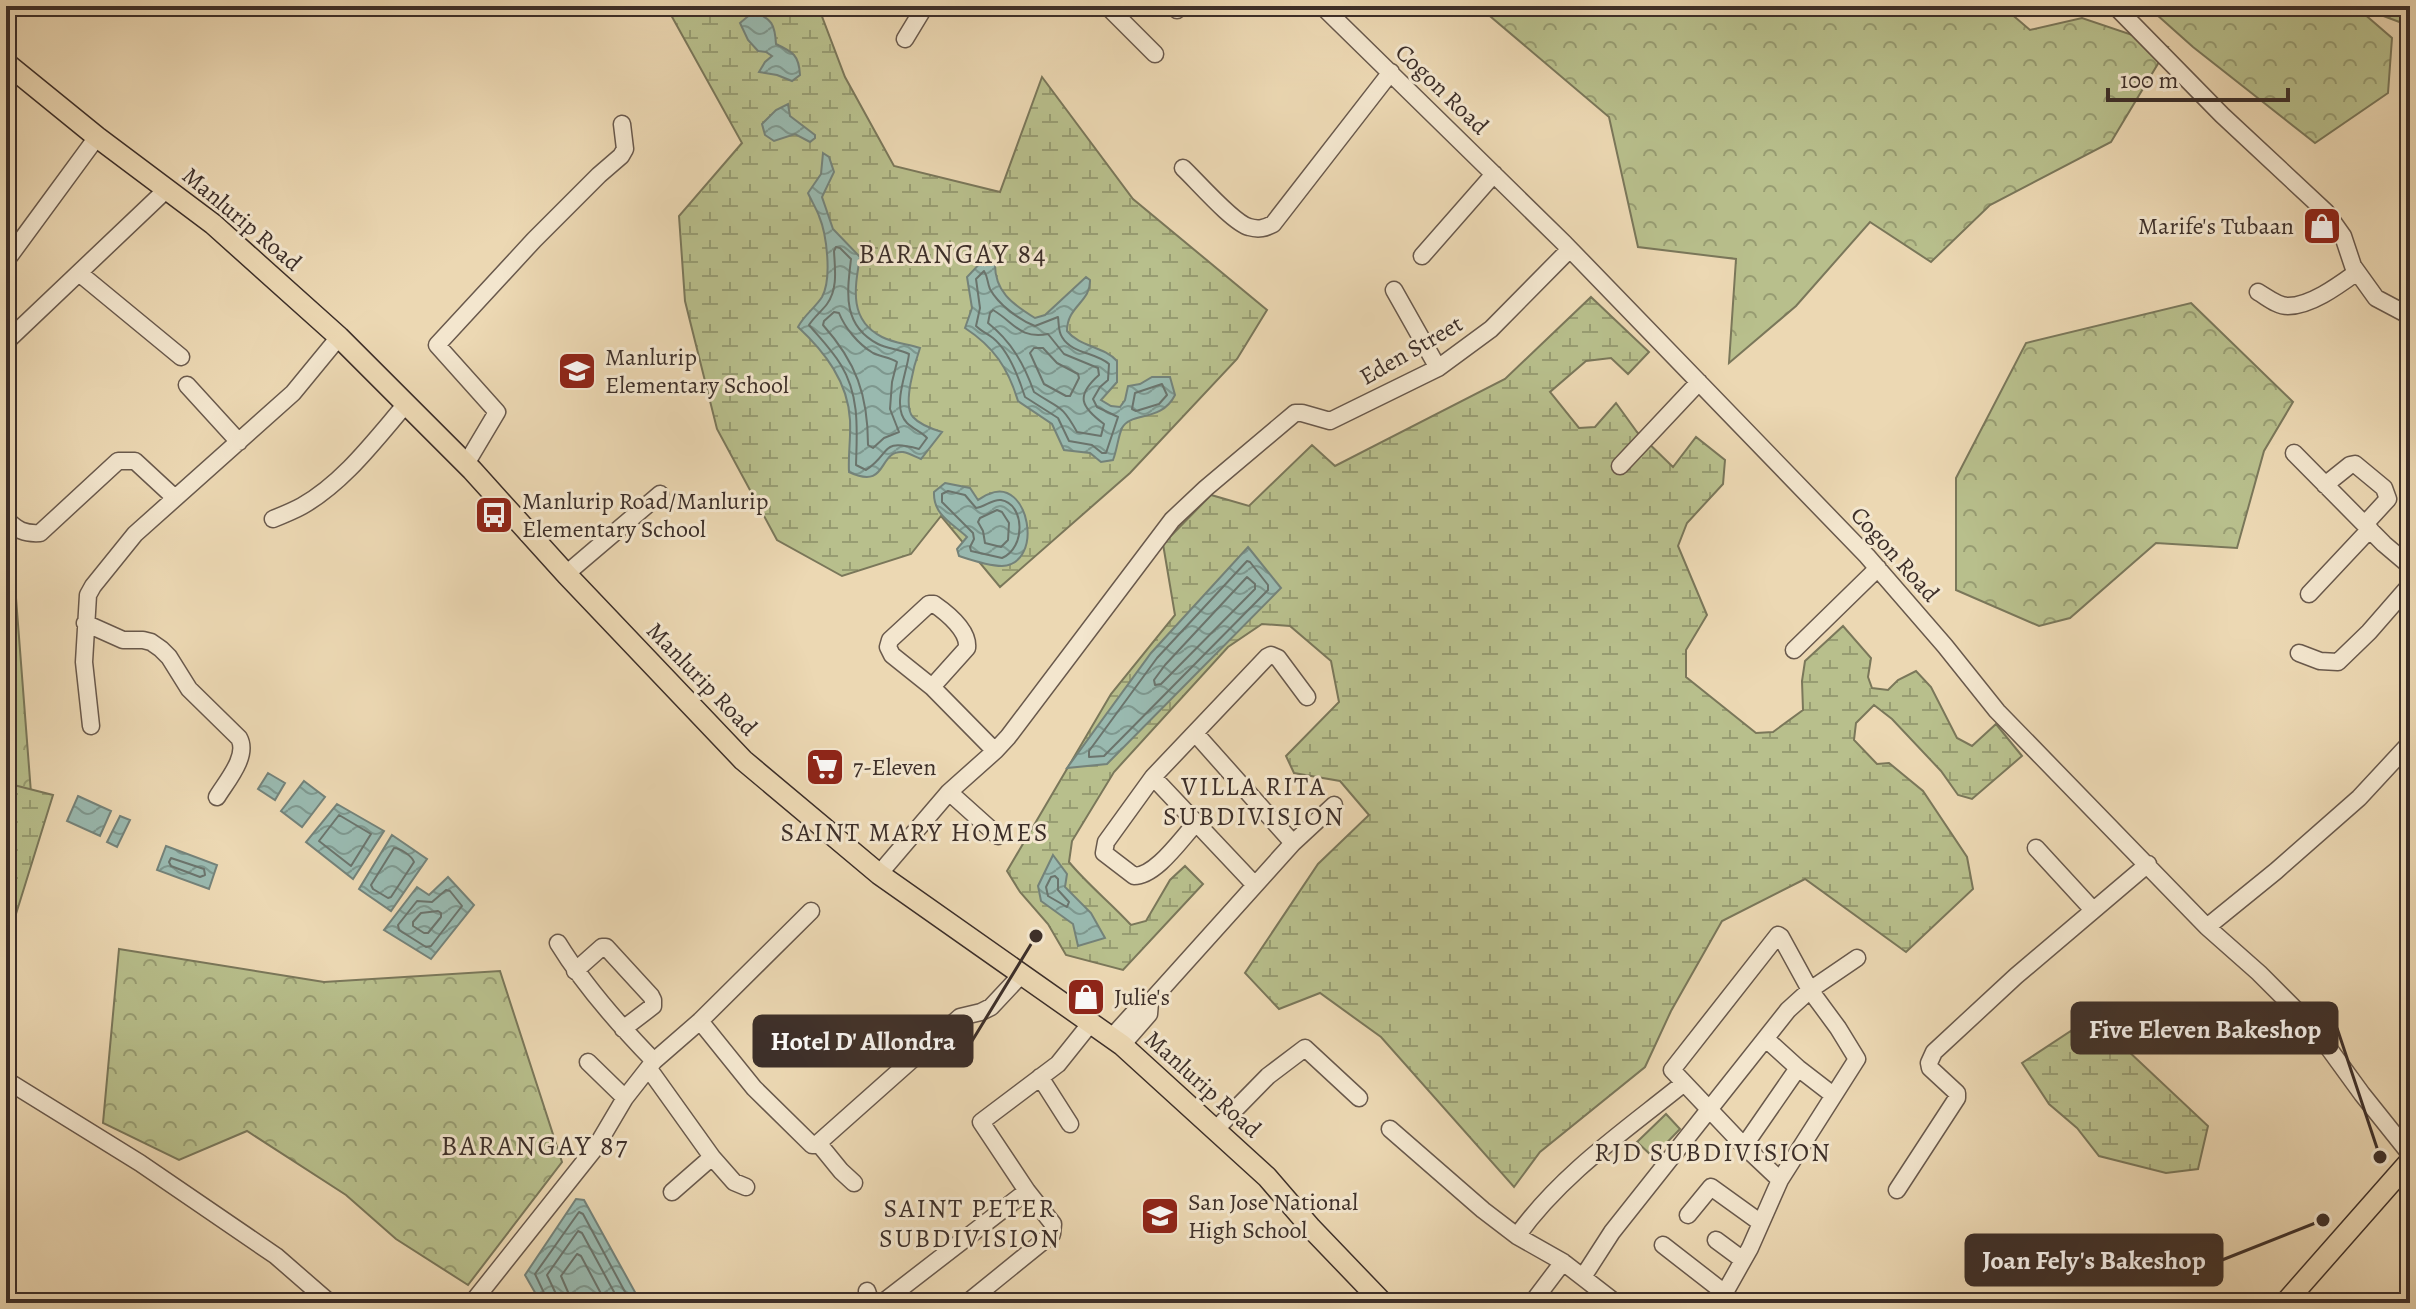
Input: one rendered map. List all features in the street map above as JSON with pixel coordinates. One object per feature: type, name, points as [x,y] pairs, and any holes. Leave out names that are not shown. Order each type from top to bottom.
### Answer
[{"type":"main road","name":"Manlurip Road","points":[[6,63],[97,137],[213,224],[339,337],[466,464],[743,760],[879,874],[1117,1042],[1267,1177],[1383,1303]]},
{"type":"main road","points":[[2285,1303],[2410,1161]]},
{"type":"street","points":[[905,39],[925,6]]},
{"type":"street","points":[[1107,6],[1155,54]]},
{"type":"street","points":[[2115,6],[2222,115],[2326,212],[2343,236],[2353,266],[2376,298],[2410,316]]},
{"type":"street","name":"Cogon Road","points":[[1324,7],[1699,382],[1878,568],[1997,711],[2207,927],[2314,1028],[2410,1154]]},
{"type":"street","points":[[1183,168],[1236,220],[1247,227],[1263,229],[1273,224],[1391,72]]},
{"type":"street","points":[[466,464],[497,412],[437,345],[534,240],[621,156],[625,149],[622,124]]},
{"type":"street","points":[[6,261],[97,137]]},
{"type":"street","points":[[1422,256],[1494,174]]},
{"type":"street","points":[[6,342],[167,189]]},
{"type":"street","name":"Eden Street","points":[[995,751],[1104,612],[1137,564],[1172,520],[1195,499],[1295,413],[1322,421],[1340,418],[1438,368],[1491,329],[1569,250]]},
{"type":"street","points":[[2258,292],[2278,304],[2298,304],[2335,288],[2357,272]]},
{"type":"street","points":[[79,273],[181,357]]},
{"type":"street","points":[[1394,290],[1438,368]]},
{"type":"street","points":[[91,726],[85,679],[85,623],[88,595],[93,586],[135,534],[293,393],[339,337]]},
{"type":"street","points":[[1620,466],[1699,382]]},
{"type":"street","points":[[187,385],[239,442]]},
{"type":"street","points":[[273,519],[303,506],[325,490],[354,464],[406,404]]},
{"type":"street","points":[[2294,453],[2410,566]]},
{"type":"street","points":[[6,519],[18,531],[40,533],[118,461],[135,461],[175,498]]},
{"type":"street","points":[[2309,594],[2388,499],[2384,488],[2355,464],[2325,485]]},
{"type":"street","points":[[566,574],[660,494]]},
{"type":"street","points":[[1794,650],[1878,568]]},
{"type":"street","points":[[2299,653],[2320,661],[2338,662],[2410,585]]},
{"type":"street","points":[[879,874],[949,792],[995,751],[932,687],[892,655],[888,647],[890,640],[929,604],[934,604],[965,634],[968,642],[967,648],[932,687]]},
{"type":"street","points":[[85,623],[123,640],[143,640],[161,649],[189,689],[239,738],[242,754],[217,797]]},
{"type":"street","points":[[1196,823],[1147,874],[1134,876],[1104,853],[1106,842],[1153,777],[1267,657],[1278,658],[1307,697]]},
{"type":"street","points":[[1195,733],[1293,843]]},
{"type":"street","points":[[2207,927],[2359,798],[2410,743]]},
{"type":"street","points":[[1153,777],[1254,884]]},
{"type":"street","points":[[949,792],[998,836]]},
{"type":"street","points":[[1117,1042],[1140,1006],[1150,1002],[1254,884],[1334,805]]},
{"type":"street","points":[[2036,848],[2093,910]]},
{"type":"street","points":[[1897,1190],[1957,1098],[1957,1093],[1930,1068],[1934,1052],[2016,976],[2148,864]]},
{"type":"street","points":[[472,1303],[596,1147],[625,1098],[652,1065],[811,911]]},
{"type":"street","points":[[1663,1245],[1722,1298],[1780,1180],[1856,1064],[1856,1055],[1810,990],[1778,935],[1672,1067],[1675,1075],[1780,1180]]},
{"type":"street","points":[[558,943],[575,971],[652,1065],[712,1157],[734,1182],[746,1187]]},
{"type":"street","points":[[575,971],[602,947],[606,947],[651,996],[653,1006],[623,1029]]},
{"type":"street","points":[[1583,1277],[1612,1232],[1788,1010],[1810,990],[1857,958]]},
{"type":"street","points":[[700,1021],[754,1088],[812,1145],[819,1144],[960,1017],[991,1007],[1021,975]]},
{"type":"street","points":[[967,1303],[1052,1234],[1053,1224],[981,1122],[1058,1064],[1090,1024]]},
{"type":"street","points":[[1766,1039],[1833,1095]]},
{"type":"street","points":[[1216,1129],[1268,1076],[1305,1048],[1359,1098]]},
{"type":"street","points":[[588,1062],[625,1098]]},
{"type":"street","points":[[1744,1146],[1798,1068]]},
{"type":"street","points":[[1040,1077],[1070,1124]]},
{"type":"street","points":[[6,1080],[140,1163],[276,1256],[330,1303]]},
{"type":"street","points":[[1517,1236],[1535,1210],[1571,1175],[1684,1083]]},
{"type":"street","points":[[1390,1129],[1483,1210],[1517,1236],[1563,1262],[1616,1303]]},
{"type":"street","points":[[819,1144],[854,1183]]},
{"type":"street","points":[[672,1192],[712,1157]]},
{"type":"street","points":[[1688,1215],[1711,1187],[1761,1223]]},
{"type":"street","points":[[882,1303],[1027,1191]]},
{"type":"street","points":[[1716,1240],[1743,1260]]},
{"type":"street","points":[[1532,1303],[1563,1262]]},
{"type":"green space","points":[[666,6],[818,6],[845,77],[894,166],[1000,192],[1042,77],[1133,199],[1267,310],[1237,359],[1130,473],[1000,587],[941,516],[911,554],[842,576],[777,540],[717,429],[685,301],[679,216],[742,143]]},
{"type":"green space","points":[[1478,6],[2002,6],[2030,30],[2082,18],[2168,47],[2111,142],[1990,205],[1931,262],[1870,222],[1796,306],[1729,363],[1736,259],[1638,247],[1609,117]]},
{"type":"green space","points":[[2147,6],[2355,6],[2392,38],[2388,93],[2315,143],[2193,47]]},
{"type":"green space","points":[[2357,6],[2410,6],[2410,26]]},
{"type":"green space","points":[[1591,297],[1649,352],[1628,374],[1611,358],[1586,361],[1550,392],[1579,428],[1595,427],[1616,403],[1637,432],[1673,467],[1696,437],[1725,460],[1723,484],[1687,523],[1678,546],[1707,615],[1686,650],[1686,677],[1756,733],[1773,732],[1803,710],[1805,661],[1843,626],[1871,658],[1868,677],[1872,688],[1888,690],[1898,680],[1916,671],[1931,687],[1957,738],[1972,746],[1996,724],[2022,756],[1972,799],[1958,795],[1941,771],[1892,719],[1874,705],[1856,723],[1854,740],[1877,764],[1889,763],[1923,791],[1967,857],[1973,889],[1906,952],[1805,879],[1722,921],[1671,1011],[1645,1067],[1540,1152],[1514,1187],[1381,1037],[1320,993],[1279,1009],[1245,973],[1318,864],[1369,815],[1340,781],[1294,773],[1286,756],[1339,702],[1331,661],[1290,626],[1262,624],[1228,647],[1114,772],[1072,841],[1069,862],[1131,925],[1146,921],[1170,880],[1185,866],[1203,884],[1123,970],[1066,955],[1048,924],[1020,892],[1007,871],[1111,694],[1175,615],[1163,544],[1211,495],[1249,506],[1312,445],[1335,466],[1505,379]]},
{"type":"green space","points":[[2191,303],[2293,402],[2264,451],[2237,548],[2156,543],[2070,618],[2039,626],[1956,590],[1956,478],[2026,343]]},
{"type":"green space","points":[[6,468],[31,793],[6,823]]},
{"type":"green space","points":[[6,783],[53,795],[16,914],[6,922]]},
{"type":"green space","points":[[119,949],[324,982],[500,971],[562,1162],[468,1285],[396,1239],[346,1195],[247,1131],[179,1160],[103,1123]]},
{"type":"green space","points":[[2092,1017],[2208,1126],[2198,1169],[2166,1173],[2099,1156],[2077,1128],[2049,1104],[2022,1063]]},
{"type":"green space","points":[[1666,1114],[1680,1129],[1653,1157],[1637,1142]]},
{"type":"water","points":[[753,12],[768,20],[773,27],[776,44],[791,52],[796,59],[800,75],[792,81],[759,72],[772,56],[758,51],[748,40],[740,23]]},
{"type":"water","points":[[788,104],[790,116],[815,135],[810,142],[795,134],[774,141],[765,135],[762,124],[776,110]]},
{"type":"water","points":[[823,153],[829,157],[834,172],[822,197],[833,229],[860,257],[856,291],[859,312],[871,330],[882,337],[920,348],[910,384],[910,411],[919,422],[942,432],[921,459],[903,452],[895,453],[871,477],[849,472],[850,420],[845,393],[826,357],[798,327],[822,297],[827,279],[824,234],[808,193],[821,174]]},
{"type":"water","points":[[986,257],[995,262],[995,272],[1006,296],[1035,318],[1045,315],[1086,277],[1090,280],[1087,294],[1071,316],[1067,331],[1117,361],[1117,382],[1101,400],[1120,407],[1128,386],[1152,377],[1170,377],[1175,395],[1169,404],[1162,410],[1126,423],[1113,460],[1101,462],[1090,453],[1064,450],[1052,424],[1018,401],[999,359],[965,328],[972,308],[967,277]]},
{"type":"water","points":[[945,483],[970,488],[978,500],[988,494],[1003,492],[1014,497],[1027,522],[1024,551],[1015,562],[997,566],[959,556],[957,549],[967,537],[944,518],[935,500],[934,492]]},
{"type":"water","points":[[1248,547],[1281,588],[1107,764],[1067,768],[1151,653]]},
{"type":"water","points":[[268,773],[285,783],[275,800],[258,789]]},
{"type":"water","points":[[304,781],[325,797],[302,827],[281,811]]},
{"type":"water","points":[[78,796],[111,811],[100,836],[67,821]]},
{"type":"water","points":[[337,804],[384,831],[353,879],[306,842]]},
{"type":"water","points":[[120,816],[130,820],[117,847],[107,842]]},
{"type":"water","points":[[392,835],[427,859],[391,911],[359,889]]},
{"type":"water","points":[[166,846],[217,865],[209,889],[157,870]]},
{"type":"water","points":[[1053,855],[1067,874],[1065,887],[1091,913],[1105,938],[1078,946],[1073,924],[1041,901],[1038,886]]},
{"type":"water","points":[[448,877],[474,905],[431,959],[384,930],[417,887],[429,895]]},
{"type":"water","points":[[576,1199],[584,1200],[641,1303],[541,1303],[525,1275]]},
{"type":"place","name":"Marife's Tubaan","points":[[2322,226]]},
{"type":"place","name":"Manlurip Elementary School","points":[[577,371]]},
{"type":"place","name":"Manlurip Road/Manlurip Elementary School","points":[[494,515]]},
{"type":"place","name":"7-Eleven","points":[[825,767]]},
{"type":"place","name":"Hotel D' Allondra","points":[[1036,936]]},
{"type":"place","name":"Julie's","points":[[1086,997]]},
{"type":"place","name":"Five Eleven Bakeshop","points":[[2380,1157]]},
{"type":"place","name":"San Jose National High School","points":[[1160,1216]]},
{"type":"place","name":"Joan Fely's Bakeshop","points":[[2323,1220]]},
{"type":"district","name":"BARANGAY 84","points":[[953,254]]},
{"type":"district","name":"VILLA RITA SUBDIVISION","points":[[1254,801]]},
{"type":"district","name":"SAINT MARY HOMES","points":[[915,832]]},
{"type":"district","name":"BARANGAY 87","points":[[535,1146]]},
{"type":"district","name":"RJD SUBDIVISION","points":[[1713,1152]]},
{"type":"district","name":"SAINT PETER SUBDIVISION","points":[[970,1223]]}]
